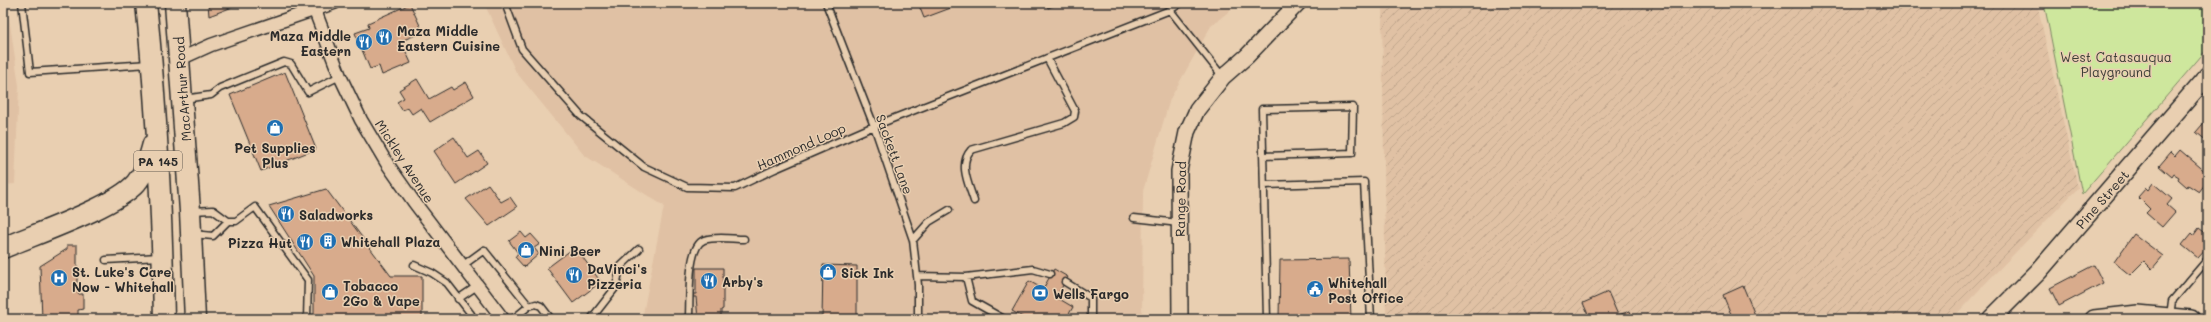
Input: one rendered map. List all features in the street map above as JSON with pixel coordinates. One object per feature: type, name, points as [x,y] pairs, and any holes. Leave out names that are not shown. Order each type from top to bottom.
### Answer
[{"type":"highway","name":"PA 145","points":[[146,3],[156,130],[163,257],[164,319]]},
{"type":"highway","name":"MacArthur Road","points":[[175,3],[183,100],[196,319]]},
{"type":"highway","points":[[3,248],[91,210],[129,189],[145,169],[156,130]]},
{"type":"main road","name":"Pine Street","points":[[1991,319],[2039,271],[2208,75]]},
{"type":"main road","points":[[2094,319],[2138,314],[2191,319]]},
{"type":"street","points":[[180,59],[211,45],[313,7],[334,3]]},
{"type":"street","name":"Range Road","points":[[1180,319],[1179,171],[1187,132],[1197,110],[1223,77],[1247,56],[1298,3]]},
{"type":"street","name":"Mickley Avenue","points":[[313,7],[340,76],[361,120],[386,162],[462,266],[503,319]]},
{"type":"lane","points":[[22,3],[30,72],[151,63]]},
{"type":"lane","name":"Hammond Loop","points":[[505,3],[522,48],[581,116],[644,167],[687,187],[735,188],[874,126],[1170,10],[1181,3]]},
{"type":"lane","name":"Sackett Lane","points":[[826,3],[874,126],[913,240],[917,276],[918,319]]},
{"type":"lane","points":[[1170,10],[1223,77]]},
{"type":"lane","points":[[974,201],[964,166],[966,154],[971,150],[1064,123],[1074,117],[1075,111],[1047,58]]},
{"type":"lane","points":[[183,100],[211,95],[220,88],[284,62],[291,64],[308,92],[340,76]]},
{"type":"lane","points":[[1263,156],[1352,152],[1353,107],[1262,109],[1263,156],[1264,185],[1267,319]]},
{"type":"lane","points":[[1264,185],[1364,182],[1371,319]]},
{"type":"lane","points":[[190,211],[213,210],[228,221],[236,221],[255,207],[308,280],[307,319]]},
{"type":"lane","points":[[913,240],[929,222],[949,210]]},
{"type":"lane","points":[[1134,218],[1179,223]]},
{"type":"lane","points":[[191,234],[213,236],[228,221]]},
{"type":"lane","points":[[686,319],[689,315],[693,254],[698,244],[704,240],[712,239],[744,239]]},
{"type":"lane","points":[[462,266],[484,250],[529,306]]},
{"type":"lane","points":[[591,319],[616,287],[620,267],[639,250]]},
{"type":"lane","points":[[106,260],[163,257]]},
{"type":"lane","points":[[2170,317],[2172,301],[2208,259]]},
{"type":"lane","points":[[414,265],[447,283],[471,314],[468,319]]},
{"type":"lane","points":[[917,276],[966,277],[1033,269],[1050,274]]},
{"type":"lane","points":[[966,277],[972,301],[1004,319]]},
{"type":"lane","points":[[1065,282],[1091,298],[1091,319]]},
{"type":"lane","points":[[458,299],[477,286]]},
{"type":"lane","points":[[513,319],[529,306],[536,304],[541,306],[551,319]]},
{"type":"shaded area","points":[[3,3],[7,3],[19,86],[15,184],[3,185]]},
{"type":"shaded area","points":[[484,3],[1239,3],[1211,26],[1170,99],[1143,191],[1142,319],[642,319],[664,206],[584,155],[516,72]]},
{"type":"shaded area","points":[[1382,3],[2037,3],[2078,188],[1951,319],[1386,319]]},
{"type":"green space","name":"West Catasauqua Playground","points":[[2044,3],[2208,3],[2208,48],[2082,194]]},
{"type":"building","points":[[208,3],[243,3],[209,16]]},
{"type":"building","points":[[918,3],[964,3],[924,18]]},
{"type":"building","points":[[1046,3],[1061,3],[1048,8]]},
{"type":"building","name":"Maza Middle Eastern Cuisine","points":[[410,4],[423,32],[401,41],[411,63],[382,75],[379,66],[370,69],[355,33],[369,28],[368,23]]},
{"type":"building","name":"Pet Supplies Plus","points":[[285,72],[316,149],[261,171],[230,95]]},
{"type":"building","points":[[417,79],[429,99],[451,87],[453,90],[466,82],[474,96],[430,122],[421,108],[412,114],[408,108],[402,110],[397,102],[404,98],[399,90]]},
{"type":"building","points":[[2208,118],[2208,142],[2196,132]]},
{"type":"building","points":[[454,137],[468,158],[479,151],[487,163],[456,184],[434,151]]},
{"type":"building","points":[[2180,150],[2207,173],[2206,175],[2208,176],[2204,181],[2206,183],[2199,192],[2188,185],[2187,187],[2178,179],[2179,177],[2174,174],[2172,177],[2159,166],[2171,152],[2175,156]]},
{"type":"building","points":[[2153,183],[2172,199],[2167,205],[2175,212],[2162,227],[2146,213],[2150,209],[2138,197],[2146,188],[2148,190]]},
{"type":"building","points":[[488,184],[501,202],[510,197],[517,207],[489,226],[466,199]]},
{"type":"building","name":"Whitehall Plaza","points":[[326,189],[391,276],[422,276],[422,319],[314,319],[314,276],[269,206]]},
{"type":"building","points":[[2199,228],[2208,235],[2208,247],[2198,258],[2182,245],[2191,234],[2193,236]]},
{"type":"building","name":"Nini Beer","points":[[521,232],[526,238],[531,234],[540,244],[534,248],[539,254],[524,267],[515,257],[518,253],[509,241]]},
{"type":"building","points":[[2134,234],[2163,256],[2152,269],[2144,261],[2130,275],[2114,262]]},
{"type":"building","name":"St. Luke's Care Now - Whitehall","points":[[67,245],[77,245],[77,291],[79,294],[83,294],[83,309],[78,310],[78,319],[42,319],[40,266],[67,249]]},
{"type":"building","name":"DaVinci's Pizzeria","points":[[575,247],[601,282],[573,303],[547,268]]},
{"type":"building","name":"Whitehall Post Office","points":[[1349,259],[1351,319],[1279,319],[1280,260]]},
{"type":"building","points":[[823,265],[857,266],[857,319],[822,319]]},
{"type":"building","points":[[2094,265],[2103,283],[2059,306],[2050,288]]},
{"type":"building","name":"Arby's","points":[[696,268],[723,268],[723,309],[721,310],[721,319],[698,319],[696,297],[693,297],[693,294],[696,294]]},
{"type":"building","name":"Wells Fargo","points":[[1054,269],[1068,277],[1056,297],[1073,307],[1066,319],[1026,319],[1012,311],[1029,281],[1043,289]]},
{"type":"building","points":[[1743,286],[1755,315],[1746,319],[1733,319],[1723,295]]},
{"type":"building","points":[[1608,292],[1618,315],[1630,311],[1633,319],[1590,319],[1583,303]]},
{"type":"place","name":"Maza Middle Eastern Cuisine","points":[[384,37]]},
{"type":"place","name":"Maza Middle Eastern","points":[[364,42]]},
{"type":"place","name":"Pet Supplies Plus","points":[[275,128]]},
{"type":"place","name":"Saladworks","points":[[286,214]]},
{"type":"place","name":"Whitehall Plaza","points":[[328,241]]},
{"type":"place","name":"Pizza Hut","points":[[305,242]]},
{"type":"place","name":"Nini Beer","points":[[526,250]]},
{"type":"place","name":"Sick Ink","points":[[828,272]]},
{"type":"place","name":"DaVinci's Pizzeria","points":[[574,275]]},
{"type":"place","name":"St. Luke's Care Now - Whitehall","points":[[59,278]]},
{"type":"place","name":"Arby's","points":[[709,281]]},
{"type":"place","name":"Whitehall Post Office","points":[[1315,289]]},
{"type":"place","name":"Tobacco 2Go & Vape","points":[[330,292]]},
{"type":"place","name":"Wells Fargo","points":[[1040,293]]}]
